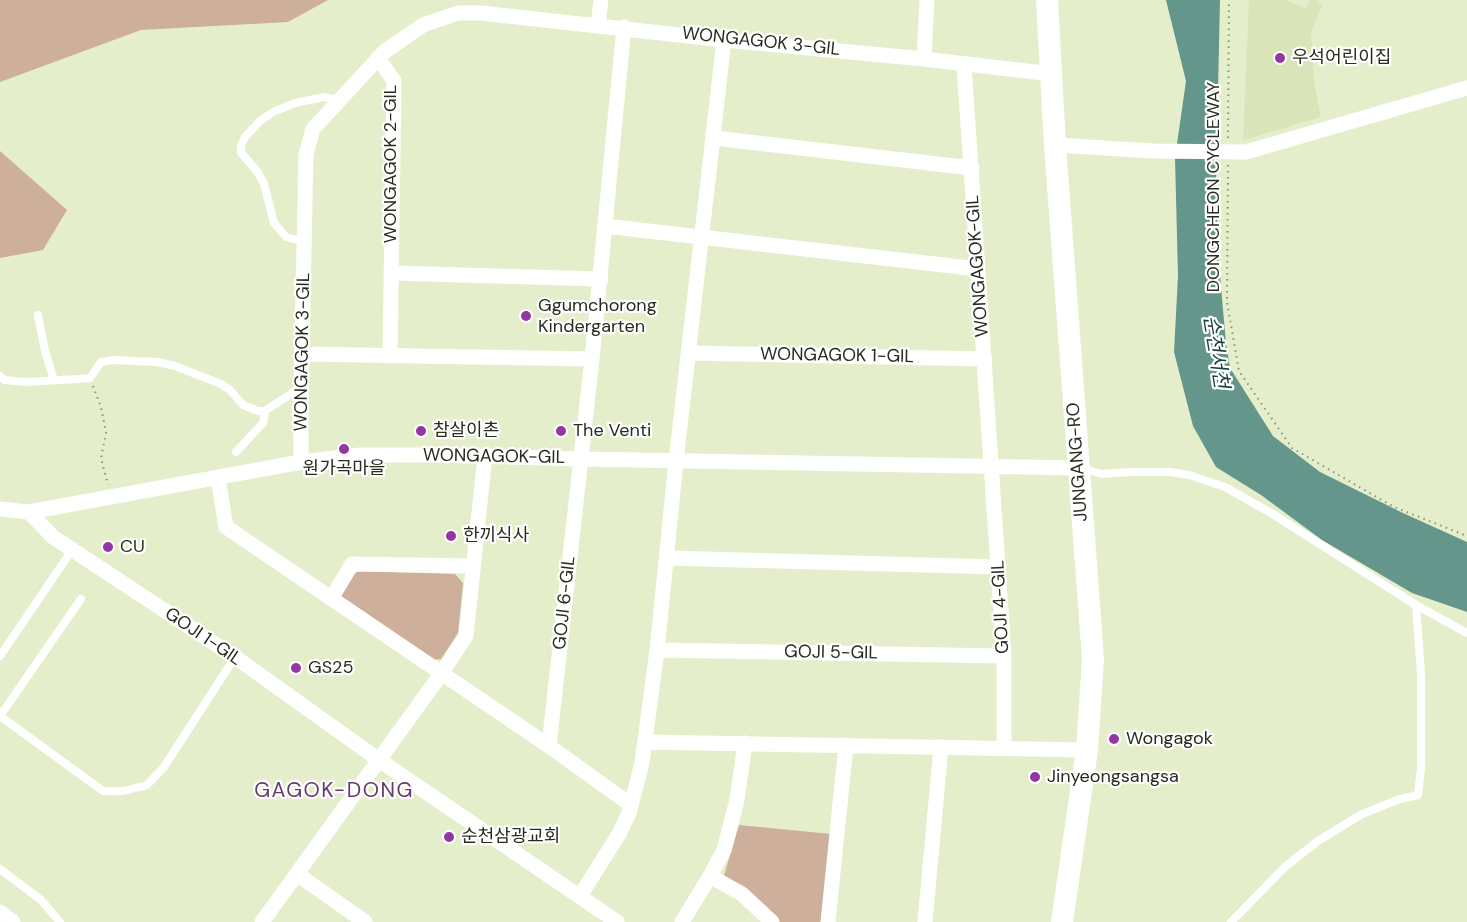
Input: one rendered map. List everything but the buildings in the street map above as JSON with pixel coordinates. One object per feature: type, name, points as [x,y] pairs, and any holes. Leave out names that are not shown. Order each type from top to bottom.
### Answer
[{"type":"main road","name":"JUNGANG-RO","points":[[1047,0],[1055,145],[1093,659],[1087,750],[1062,922]]},
{"type":"street","points":[[598,25],[601,0]]},
{"type":"street","points":[[924,59],[927,0]]},
{"type":"street","name":"WONGAGOK 3-GIL","points":[[301,462],[300,387],[306,154],[313,129],[338,100],[384,52],[423,25],[458,13],[481,13],[1052,74]]},
{"type":"street","points":[[581,459],[624,27]]},
{"type":"street","points":[[579,896],[619,834],[631,805],[642,763],[657,650],[724,40]]},
{"type":"street","name":"WONGAGOK 2-GIL","points":[[378,58],[394,81],[390,356]]},
{"type":"street","name":"WONGAGOK-GIL","points":[[964,65],[992,466]]},
{"type":"street","points":[[1055,145],[1154,151],[1246,152],[1467,88]]},
{"type":"street","points":[[714,138],[972,168]]},
{"type":"street","points":[[605,226],[978,269]]},
{"type":"street","points":[[391,273],[600,279]]},
{"type":"street","name":"WONGAGOK 1-GIL","points":[[689,352],[985,359]]},
{"type":"street","points":[[302,354],[592,359]]},
{"type":"street","name":"WONGAGOK-GIL","points":[[0,509],[28,512],[301,462],[360,455],[1079,468]]},
{"type":"street","points":[[262,922],[466,636],[485,456]]},
{"type":"street","name":"GOJI 6-GIL","points":[[549,747],[581,459]]},
{"type":"street","name":"GOJI 4-GIL","points":[[992,466],[1004,656],[1004,748]]},
{"type":"street","points":[[218,478],[226,527],[631,805]]},
{"type":"street","name":"GOJI 1-GIL","points":[[28,512],[53,537],[235,657],[379,760],[617,922]]},
{"type":"street","points":[[667,558],[999,567]]},
{"type":"street","points":[[331,600],[352,564],[473,566]]},
{"type":"street","name":"GOJI 5-GIL","points":[[657,650],[1004,656]]},
{"type":"street","points":[[645,742],[1087,750]]},
{"type":"street","points":[[681,922],[724,849],[733,822],[744,743]]},
{"type":"street","points":[[828,922],[846,746]]},
{"type":"street","points":[[925,922],[941,747]]},
{"type":"street","points":[[297,874],[365,922]]},
{"type":"street","points":[[710,876],[742,894],[772,922]]},
{"type":"street","points":[[0,912],[13,922]]},
{"type":"lane","points":[[305,242],[286,237],[274,223],[264,184],[257,171],[242,153],[241,146],[245,137],[273,112],[295,103],[324,97],[338,100]]},
{"type":"lane","points":[[38,315],[54,381]]},
{"type":"lane","points":[[0,376],[4,380],[26,382],[90,378],[100,362],[114,360],[158,362],[175,366],[221,384],[230,390],[243,405],[258,411],[265,411],[300,387]]},
{"type":"lane","points":[[236,452],[263,423],[265,411]]},
{"type":"lane","points":[[1079,468],[1102,474],[1170,472],[1189,475],[1225,487],[1271,513],[1416,605],[1467,633]]},
{"type":"lane","points":[[0,656],[72,550]]},
{"type":"lane","points":[[81,598],[0,716],[103,791],[124,791],[147,784],[164,767],[235,657]]},
{"type":"lane","points":[[1231,922],[1286,866],[1318,841],[1362,814],[1400,799],[1418,795],[1421,768],[1421,674],[1416,605]]},
{"type":"lane","points":[[0,868],[41,900],[60,922]]},
{"type":"path","name":"DONGCHEON CYCLEWAY","points":[[1228,140],[1229,0]]},
{"type":"path","name":"DONGCHEON CYCLEWAY","points":[[1228,163],[1227,302],[1239,371],[1292,448],[1394,507],[1467,536]]},
{"type":"path","points":[[90,378],[101,407],[106,433],[101,458],[112,496]]},
{"type":"shaded area","points":[[0,0],[328,0],[288,22],[141,30],[0,82]]},
{"type":"shaded area","name":"우석어린이집","points":[[1249,0],[1285,0],[1305,8],[1310,0],[1316,0],[1322,6],[1311,33],[1314,83],[1321,117],[1243,140]]},
{"type":"shaded area","points":[[0,151],[67,210],[43,250],[0,258]]},
{"type":"shaded area","points":[[359,571],[455,574],[463,583],[458,633],[441,659],[429,660],[339,597],[355,573]]},
{"type":"shaded area","points":[[739,825],[831,834],[824,922],[776,922],[723,879]]},
{"type":"water","name":"순천서천","points":[[1166,0],[1220,0],[1216,181],[1218,254],[1230,368],[1273,436],[1320,472],[1467,542],[1467,612],[1412,593],[1322,540],[1261,495],[1216,467],[1193,426],[1174,352],[1178,276],[1175,158],[1186,81]]},
{"type":"place","name":"우석어린이집","points":[[1280,58]]},
{"type":"place","name":"Ggumchorong Kindergarten","points":[[526,316]]},
{"type":"place","name":"참살이촌","points":[[421,431]]},
{"type":"place","name":"The Venti","points":[[561,431]]},
{"type":"place","name":"원가곡마을","points":[[344,449]]},
{"type":"place","name":"한끼식사","points":[[451,536]]},
{"type":"place","name":"CU","points":[[108,547]]},
{"type":"place","name":"GS25","points":[[296,668]]},
{"type":"place","name":"Wongagok","points":[[1114,739]]},
{"type":"place","name":"Jinyeongsangsa","points":[[1035,777]]},
{"type":"place","name":"순천삼광교회","points":[[449,837]]},
{"type":"district","name":"GAGOK-DONG","points":[[334,791]]}]
